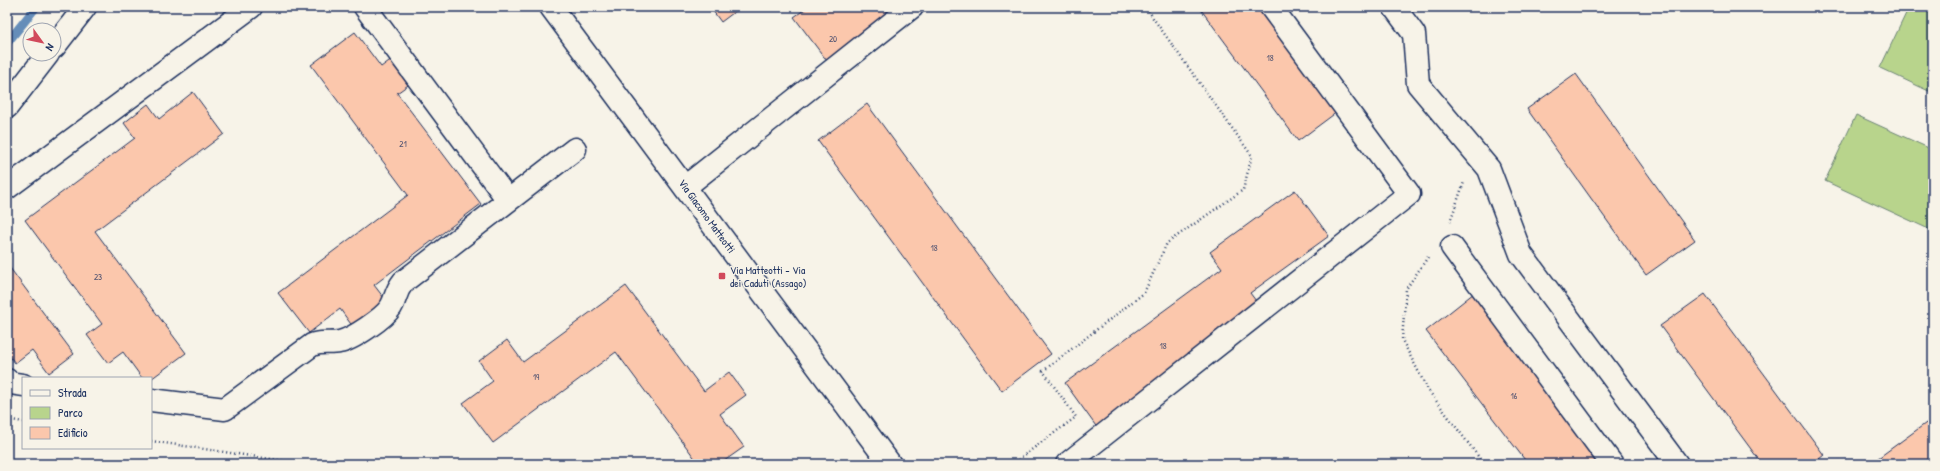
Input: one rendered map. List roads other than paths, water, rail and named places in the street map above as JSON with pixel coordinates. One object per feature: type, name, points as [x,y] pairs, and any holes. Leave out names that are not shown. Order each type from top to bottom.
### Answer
[{"type":"street","points":[[62,37],[85,7]]},
{"type":"street","points":[[7,188],[251,7]]},
{"type":"street","points":[[365,7],[508,200]]},
{"type":"street","name":"Via Giacomo Matteotti","points":[[551,7],[890,464]]},
{"type":"street","points":[[685,187],[912,7]]},
{"type":"street","points":[[1067,464],[1409,194],[1271,7]]},
{"type":"street","points":[[1394,7],[1414,34],[1418,84],[1488,170],[1521,254],[1677,464]]},
{"type":"street","points":[[7,107],[42,62]]},
{"type":"street","points":[[152,400],[225,409],[312,344],[319,342],[339,342],[348,339],[385,314],[392,306],[397,290],[403,282],[575,149]]},
{"type":"street","points":[[1450,236],[1612,464]]},
{"type":"street","points":[[7,380],[10,384],[22,385]]},
{"type":"waterway","points":[[7,43],[36,7]]},
{"type":"place","name":"Via Matteotti - Via dei Caduti (Assago)","points":[[722,276]]}]
